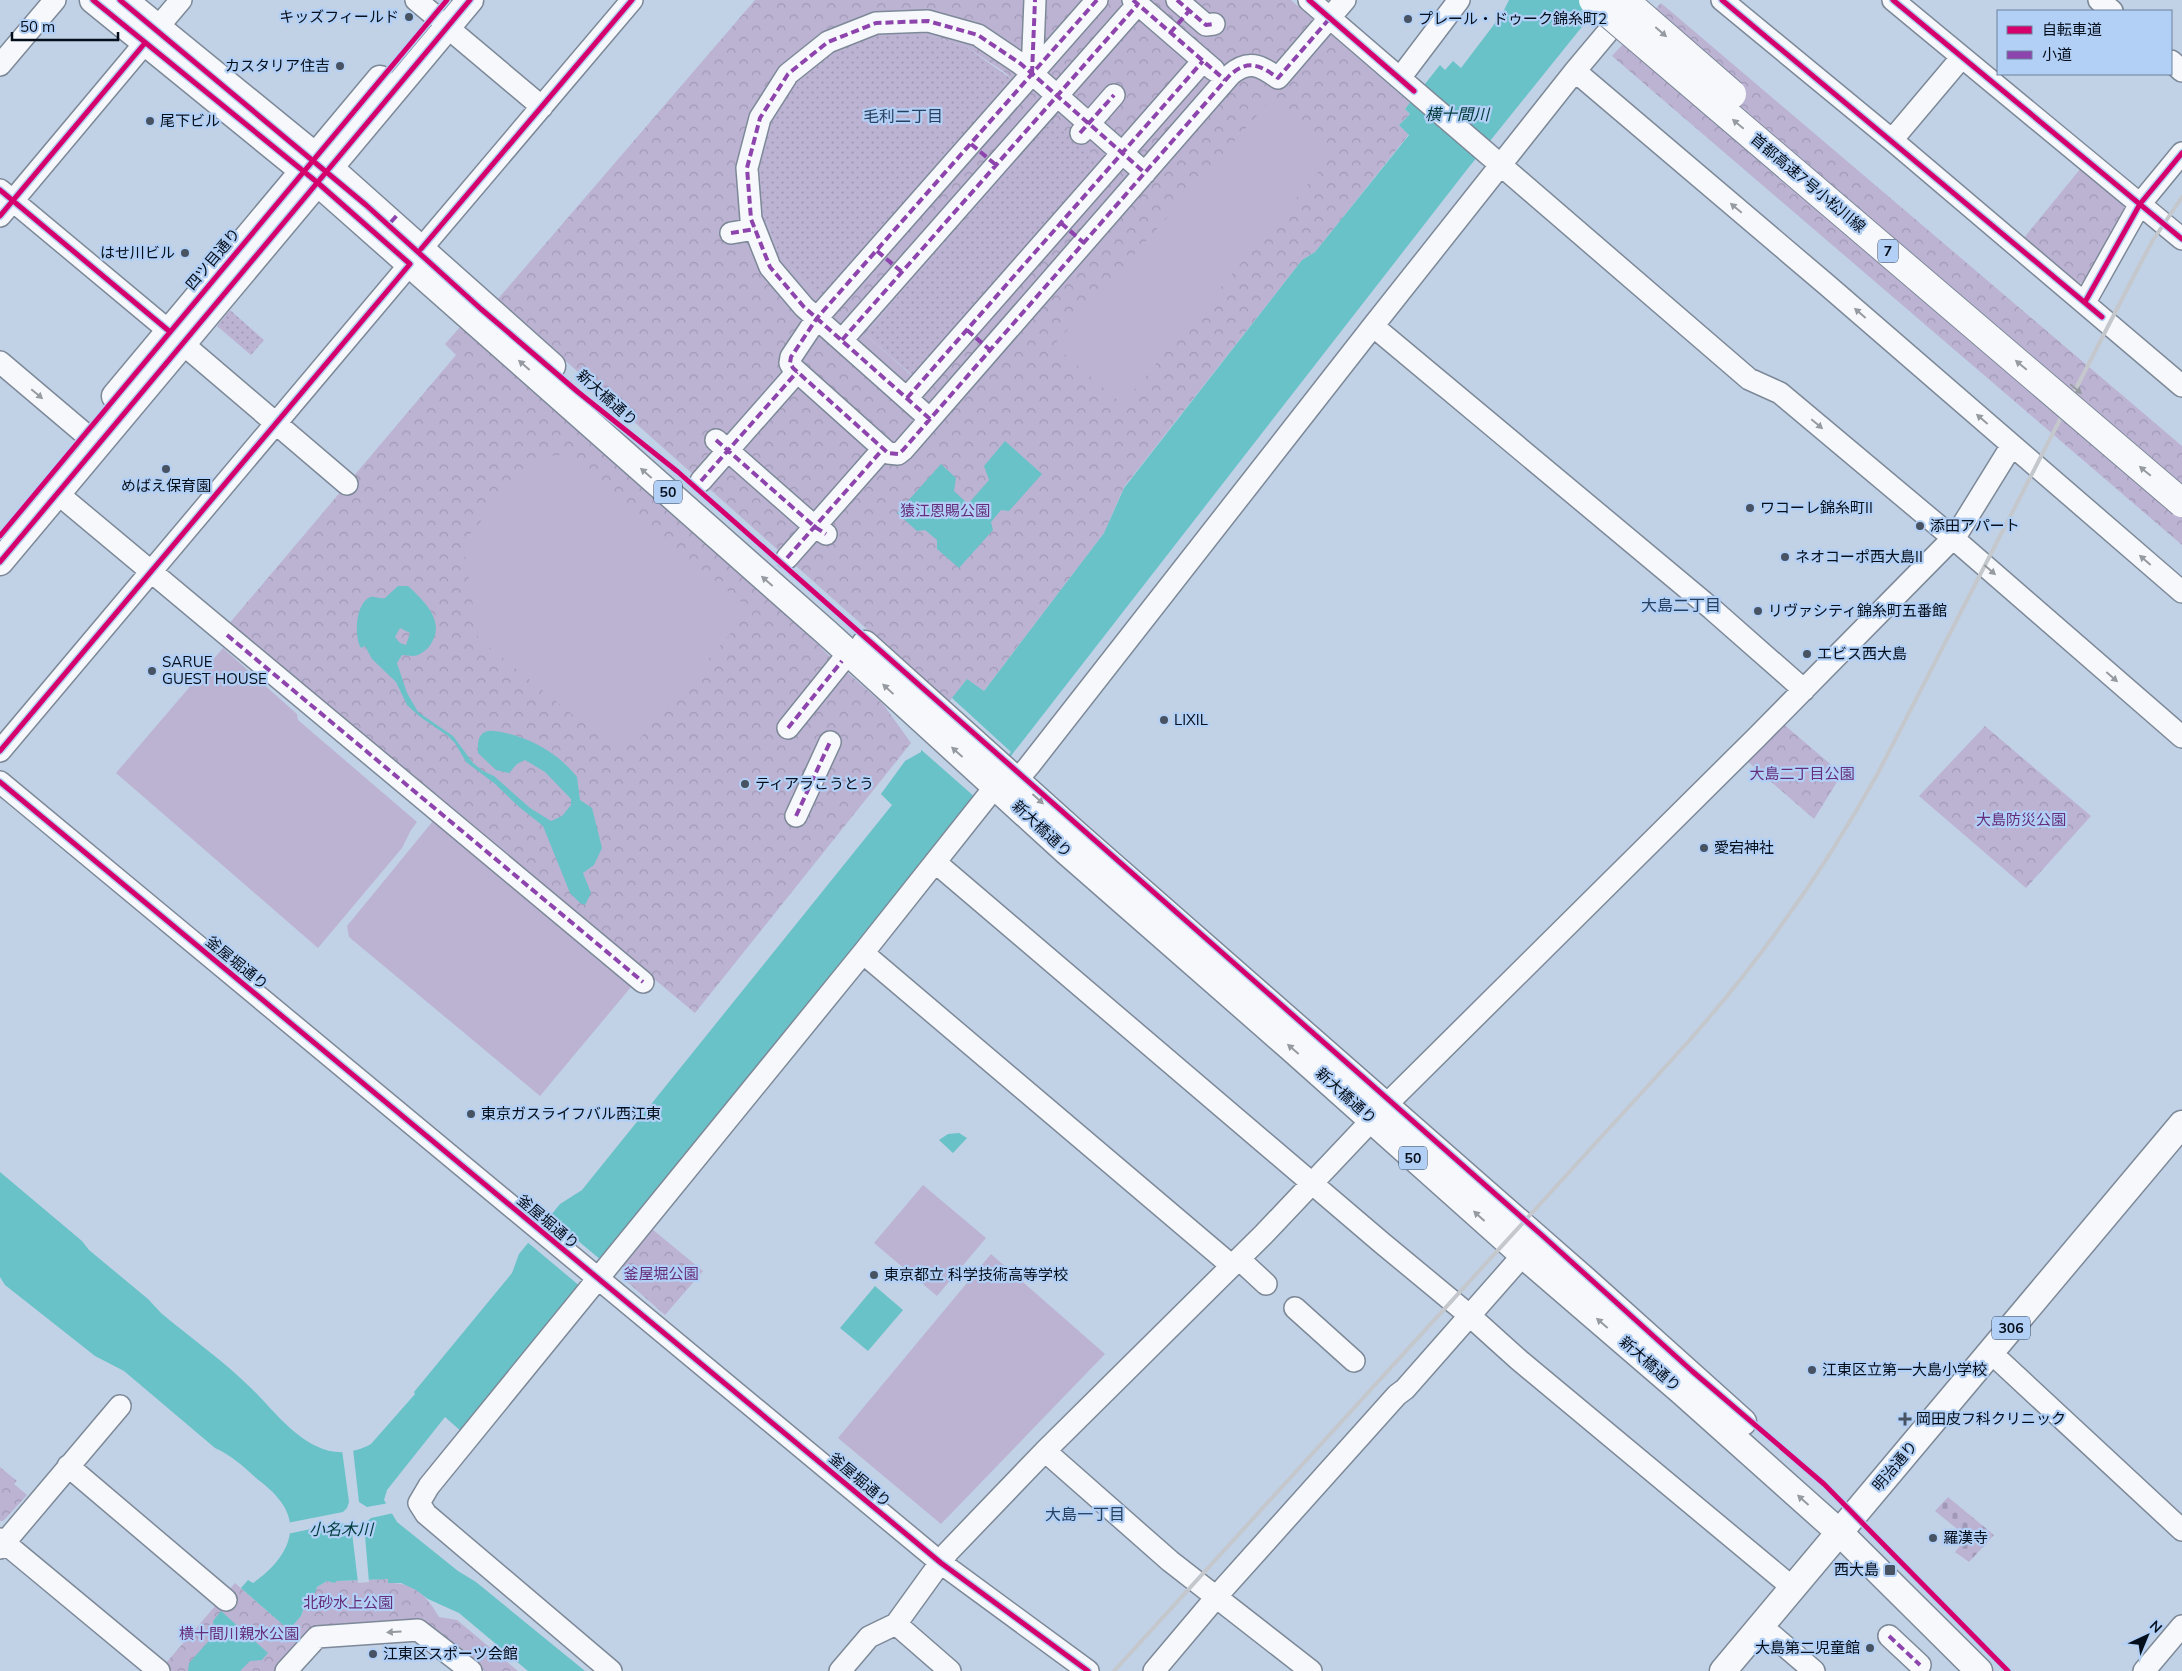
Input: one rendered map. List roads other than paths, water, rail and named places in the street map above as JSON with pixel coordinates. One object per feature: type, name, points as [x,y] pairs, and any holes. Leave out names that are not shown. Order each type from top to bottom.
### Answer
[{"type":"highway","name":"首都高速7号小松川線","points":[[1593,0],[2182,503]]},
{"type":"highway","name":"首都高速7号小松川線","points":[[1624,0],[2182,479]]},
{"type":"main road","name":"新大橋通り","points":[[93,0],[152,35],[317,169],[827,633],[930,714],[1380,1112],[1622,1313],[1850,1531],[2001,1671]]},
{"type":"main road","name":"新大橋通り","points":[[124,0],[152,35]]},
{"type":"main road","name":"四ツ目通り","points":[[0,562],[57,493],[176,337],[317,169],[436,10],[470,0]]},
{"type":"main road","name":"新大橋通り","points":[[317,169],[395,218],[415,257]]},
{"type":"main road","name":"四ツ目通り","points":[[0,536],[85,434],[176,337]]},
{"type":"main road","name":"新大橋通り","points":[[1380,1112],[1523,1255],[1681,1391],[1850,1531],[1979,1671]]},
{"type":"main road","name":"明治通り","points":[[1742,1671],[1772,1635],[1850,1531],[2182,1124]]},
{"type":"main road","name":"明治通り","points":[[1723,1671],[1793,1588],[1850,1531],[2001,1362],[2182,1148]]},
{"type":"street","points":[[0,65],[55,0]]},
{"type":"street","points":[[181,0],[4,202],[176,337],[347,484]]},
{"type":"street","points":[[0,751],[632,0]]},
{"type":"street","points":[[1032,74],[1035,0]]},
{"type":"street","points":[[1097,0],[817,318],[790,357],[790,363],[797,372],[888,453],[898,454],[930,419],[1238,67],[1249,65],[1260,67],[1278,78],[1345,0]]},
{"type":"street","points":[[1309,0],[1749,379],[1780,393],[1953,538],[2182,737]]},
{"type":"street","points":[[1407,84],[1459,0]]},
{"type":"street","points":[[610,1671],[426,1514],[419,1503],[429,1486],[594,1277],[863,953],[990,793],[1374,326],[1575,71],[1634,0]]},
{"type":"street","points":[[1722,0],[1892,140],[2182,386]]},
{"type":"street","points":[[1894,0],[2182,239]]},
{"type":"street","points":[[2099,0],[2111,10]]},
{"type":"street","points":[[842,340],[1057,96],[1135,2],[1226,80]]},
{"type":"street","points":[[1170,33],[1183,5],[1206,25],[1214,24]]},
{"type":"street","points":[[436,10],[542,106]]},
{"type":"street","points":[[930,419],[804,307],[770,267],[751,219],[748,168],[760,118],[788,74],[828,42],[876,23],[928,21],[978,35],[1032,74],[1057,96],[1085,128],[1122,153],[1145,173]]},
{"type":"street","points":[[1892,140],[1962,57]]},
{"type":"street","points":[[907,398],[1203,61]]},
{"type":"street","points":[[2172,62],[2182,71]]},
{"type":"street","points":[[1575,71],[2182,592]]},
{"type":"street","points":[[1085,128],[1114,95]]},
{"type":"street","points":[[971,144],[996,165]]},
{"type":"street","points":[[2085,302],[2140,204],[2182,153]]},
{"type":"street","points":[[1061,223],[1084,243]]},
{"type":"street","points":[[731,234],[755,229]]},
{"type":"street","points":[[877,251],[902,272]]},
{"type":"street","points":[[1374,326],[1712,609],[1804,690]]},
{"type":"street","points":[[967,330],[990,350]]},
{"type":"street","points":[[0,362],[85,434]]},
{"type":"street","points":[[700,481],[722,445],[797,372]]},
{"type":"street","points":[[722,445],[820,530]]},
{"type":"street","points":[[840,1671],[869,1637],[896,1624],[948,1552],[1045,1451],[1236,1263],[1314,1184],[1380,1112],[1804,690],[1953,538],[2012,445]]},
{"type":"street","points":[[787,558],[820,530],[883,449]]},
{"type":"street","points":[[57,493],[643,982]]},
{"type":"street","points":[[788,728],[842,661]]},
{"type":"street","points":[[796,816],[830,742]]},
{"type":"street","name":"釜屋堀通り","points":[[0,782],[940,1563],[1088,1671]]},
{"type":"street","points":[[935,862],[1469,1315],[1519,1360],[1793,1588]]},
{"type":"street","points":[[863,953],[1236,1263],[1266,1284]]},
{"type":"street","points":[[1154,1671],[1216,1597],[1523,1255]]},
{"type":"street","points":[[1296,1308],[1354,1361]]},
{"type":"street","points":[[2001,1362],[2182,1530]]},
{"type":"street","points":[[120,1406],[1,1543],[159,1671]]},
{"type":"street","points":[[1045,1451],[1170,1561],[1311,1671]]},
{"type":"street","points":[[68,1466],[226,1600]]},
{"type":"street","points":[[896,1624],[950,1671]]},
{"type":"street","points":[[2144,1671],[2182,1626]]},
{"type":"street","points":[[286,1671],[317,1637],[418,1630],[471,1671]]},
{"type":"street","points":[[1772,1635],[1814,1671]]},
{"type":"street","points":[[1897,1646],[1920,1665]]},
{"type":"water","name":"横十間川","points":[[1509,0],[1592,0],[1581,11],[1589,18],[1469,167],[867,941],[463,1433],[445,1417],[387,1490],[384,1500],[397,1522],[458,1571],[476,1582],[585,1671],[528,1671],[459,1613],[428,1599],[416,1590],[401,1583],[388,1583],[388,1579],[337,1581],[334,1583],[327,1581],[317,1587],[315,1593],[308,1597],[301,1616],[289,1630],[241,1588],[248,1580],[253,1583],[263,1576],[280,1558],[286,1547],[290,1525],[288,1514],[281,1502],[242,1465],[215,1448],[124,1371],[95,1356],[5,1285],[0,1277],[0,1172],[82,1241],[89,1250],[148,1299],[161,1313],[231,1370],[298,1435],[316,1446],[337,1452],[357,1450],[371,1444],[415,1394],[414,1392],[512,1273],[519,1254],[560,1204],[582,1190],[892,805],[881,794],[905,761],[921,752],[921,737],[967,679],[984,691],[1104,533],[1124,488],[1302,260],[1315,252],[1409,135],[1399,125],[1410,114],[1405,109],[1440,65],[1445,70],[1453,61],[1461,68],[1502,14]]},
{"type":"water","points":[[1005,441],[1042,474],[1009,511],[1001,510],[991,522],[993,530],[959,568],[937,549],[937,540],[925,530],[917,531],[897,513],[941,464],[956,478],[954,491],[968,504],[989,480],[984,466]]},
{"type":"water","points":[[398,586],[408,586],[426,604],[434,618],[435,634],[429,646],[418,655],[402,655],[397,663],[407,693],[418,712],[453,736],[473,763],[483,771],[494,776],[530,808],[551,821],[562,816],[571,805],[571,799],[545,772],[525,760],[517,764],[509,773],[496,770],[478,753],[480,736],[486,731],[496,731],[523,738],[553,754],[570,768],[577,777],[580,800],[592,808],[602,848],[594,865],[583,873],[591,893],[585,905],[580,903],[570,893],[543,826],[494,783],[466,762],[455,743],[448,736],[419,716],[407,705],[396,682],[372,659],[365,646],[361,648],[357,636],[357,621],[361,606],[370,597],[385,598]],"holes":[[[400,628],[410,633],[406,645],[400,643],[395,637]]]},
{"type":"water","points":[[959,1133],[967,1138],[953,1153],[939,1140],[948,1134]]},
{"type":"water","points":[[875,1286],[903,1310],[868,1351],[840,1328]]},
{"type":"water","points":[[221,1611],[268,1653],[262,1660],[250,1661],[240,1671],[188,1671],[189,1663],[215,1634],[213,1621]]},
{"type":"railway","points":[[1114,1671],[1687,1043],[1766,947],[1836,844],[1878,773],[2137,270],[2153,240],[2182,197]]},
{"type":"place","name":"キッズフィールド","points":[[409,17]]},
{"type":"place","name":"プレール・ドゥーク錦糸町2","points":[[1408,19]]},
{"type":"place","name":"カスタリア住吉","points":[[340,66]]},
{"type":"place","name":"尾下ビル","points":[[150,121]]},
{"type":"place","name":"はせ川ビル","points":[[185,253]]},
{"type":"place","name":"めばえ保育園","points":[[166,469]]},
{"type":"place","name":"ワコーレ錦糸町II","points":[[1750,508]]},
{"type":"place","name":"添田アパート","points":[[1920,526]]},
{"type":"place","name":"ネオコーポ西大島II","points":[[1785,557]]},
{"type":"place","name":"リヴァシティ錦糸町五番館","points":[[1758,611]]},
{"type":"place","name":"エビス西大島","points":[[1807,654]]},
{"type":"place","name":"SARUE GUEST HOUSE","points":[[152,671]]},
{"type":"place","name":"LIXIL","points":[[1164,720]]},
{"type":"place","name":"ティアラこうとう","points":[[745,784]]},
{"type":"place","name":"愛宕神社","points":[[1704,848]]},
{"type":"place","name":"東京ガスライフバル西江東","points":[[471,1114]]},
{"type":"place","name":"東京都立 科学技術高等学校","points":[[874,1275]]},
{"type":"place","name":"江東区立第一大島小学校","points":[[1812,1370]]},
{"type":"place","name":"岡田皮フ科クリニック","points":[[1905,1419]]},
{"type":"place","name":"羅漢寺","points":[[1933,1538]]},
{"type":"place","name":"西大島","points":[[1890,1570]]},
{"type":"place","name":"大島第二児童館","points":[[1870,1648]]},
{"type":"place","name":"江東区スポーツ会館","points":[[373,1654]]},
{"type":"district","name":"毛利二丁目","points":[[903,116]]},
{"type":"district","name":"大島二丁目","points":[[1681,605]]},
{"type":"district","name":"大島一丁目","points":[[1085,1514]]},
{"type":"park label","name":"猿江恩賜公園","points":[[945,511]]},
{"type":"park label","name":"大島二丁目公園","points":[[1802,774]]},
{"type":"park label","name":"大島防災公園","points":[[2021,820]]},
{"type":"park label","name":"釜屋堀公園","points":[[661,1274]]},
{"type":"park label","name":"北砂水上公園","points":[[348,1603]]},
{"type":"park label","name":"横十間川親水公園","points":[[239,1634]]},
{"type":"water label","name":"小名木川","points":[[341,1529]]}]
